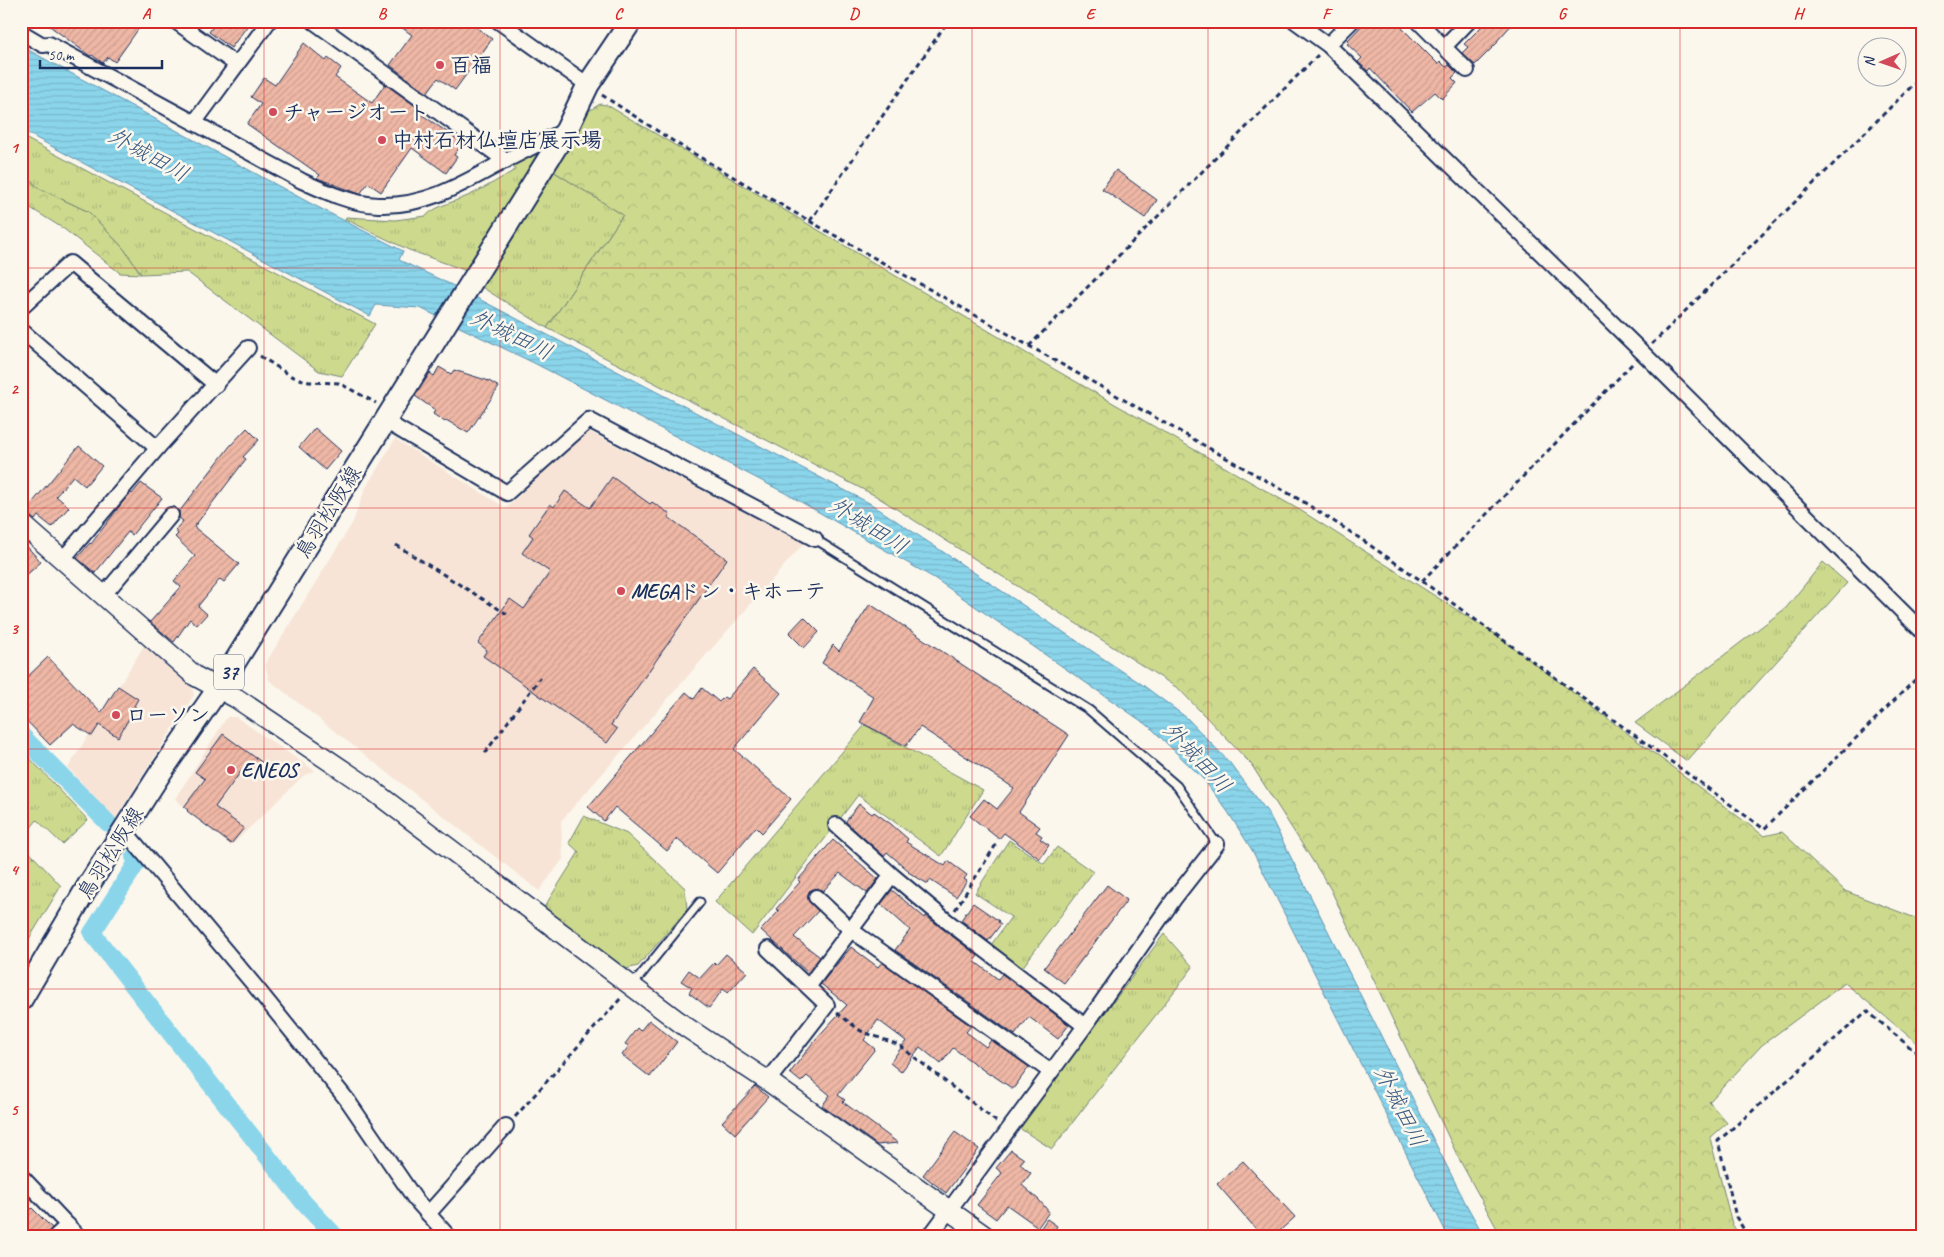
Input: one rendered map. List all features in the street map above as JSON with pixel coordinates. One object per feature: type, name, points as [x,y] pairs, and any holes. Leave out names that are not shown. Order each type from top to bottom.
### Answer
[{"type":"main road","name":"鳥羽松阪線","points":[[21,1000],[88,886],[218,689],[567,130],[588,85],[632,21]]},
{"type":"street","points":[[176,21],[237,65]]},
{"type":"street","points":[[194,123],[269,21]]},
{"type":"street","points":[[313,21],[506,161]]},
{"type":"street","points":[[498,21],[588,85]]},
{"type":"street","points":[[1295,21],[1328,45],[1643,353],[1923,632]]},
{"type":"street","points":[[1328,45],[1352,21]]},
{"type":"street","points":[[1418,21],[1467,70]]},
{"type":"street","points":[[1444,46],[1469,21]]},
{"type":"street","points":[[21,32],[43,45],[49,44],[302,181],[342,198],[371,204],[402,204],[439,195],[474,180],[506,161],[567,130]]},
{"type":"street","points":[[21,308],[70,263],[216,385]]},
{"type":"street","points":[[21,330],[158,448]]},
{"type":"street","points":[[62,560],[158,448],[248,348]]},
{"type":"street","points":[[385,420],[507,493],[589,420],[815,539]]},
{"type":"street","points":[[103,596],[171,516]]},
{"type":"street","points":[[21,523],[195,676],[236,698],[368,787],[686,1027],[768,1081],[985,1236]]},
{"type":"street","points":[[836,825],[892,875],[948,921],[1086,1026]]},
{"type":"street","points":[[124,830],[255,986],[348,1101],[415,1199],[448,1236]]},
{"type":"street","points":[[930,1236],[1086,1026],[1174,899],[1217,844]]},
{"type":"street","points":[[808,987],[892,875]]},
{"type":"street","points":[[816,897],[851,930],[1051,1072]]},
{"type":"street","points":[[768,949],[827,1006],[768,1081]]},
{"type":"street","points":[[428,1214],[506,1126]]},
{"type":"street","points":[[21,1176],[78,1236]]},
{"type":"street","points":[[56,1236],[68,1225]]},
{"type":"lane","points":[[815,539],[1089,710],[1177,786],[1217,844]]},
{"type":"lane","points":[[632,986],[700,902]]},
{"type":"path","points":[[810,221],[948,21]]},
{"type":"path","points":[[1029,346],[1328,45]]},
{"type":"path","points":[[1422,581],[1643,353],[1923,75]]},
{"type":"path","points":[[588,85],[676,143],[1302,501],[1422,581],[1764,829],[1923,672]]},
{"type":"path","points":[[248,348],[292,376],[309,382],[339,383],[381,406],[385,420]]},
{"type":"path","points":[[396,545],[507,614]]},
{"type":"path","points":[[485,753],[540,678]]},
{"type":"path","points":[[948,921],[998,843]]},
{"type":"path","points":[[506,1126],[632,986]]},
{"type":"path","points":[[827,1006],[861,1031],[899,1045],[1008,1131]]},
{"type":"path","points":[[1748,1236],[1736,1217],[1718,1141],[1867,1011],[1923,1058]]},
{"type":"shaded area","points":[[586,430],[804,543],[561,821],[563,859],[539,891],[269,680],[265,664],[353,522],[365,489],[395,439],[506,508]]},
{"type":"shaded area","points":[[145,644],[191,683],[194,695],[115,819],[68,768]]},
{"type":"shaded area","points":[[227,717],[236,717],[315,771],[303,776],[231,846],[175,799]]},
{"type":"shaded area","points":[[21,1185],[36,1201],[21,1215]]},
{"type":"green space","points":[[600,104],[607,105],[1026,353],[1303,512],[1498,636],[1764,836],[1782,832],[1845,891],[1923,921],[1923,1048],[1845,983],[1762,1045],[1709,1102],[1727,1123],[1710,1138],[1732,1224],[1740,1236],[1501,1236],[1458,1157],[1330,888],[1251,764],[1179,689],[876,496],[547,328],[623,215],[553,171],[589,111]]},
{"type":"green space","points":[[21,136],[375,324],[342,376],[319,371],[187,272],[141,274],[124,249],[89,212],[40,189],[21,172]]},
{"type":"green space","points":[[542,147],[467,271],[409,250],[345,219],[346,217],[395,220],[426,216],[430,212],[474,193],[515,170],[511,163]]},
{"type":"green space","points":[[553,171],[623,215],[547,328],[480,286]]},
{"type":"green space","points":[[21,172],[40,189],[89,212],[124,249],[141,274],[120,273],[64,229],[21,202]]},
{"type":"green space","points":[[1823,562],[1847,583],[1687,761],[1635,723],[1786,608]]},
{"type":"green space","points":[[865,725],[983,790],[941,856],[858,795],[752,935],[715,902]]},
{"type":"green space","points":[[21,749],[88,820],[62,844],[37,820],[21,840]]},
{"type":"green space","points":[[584,816],[627,834],[685,888],[687,910],[638,966],[622,970],[543,909],[579,852],[569,843]]},
{"type":"green space","points":[[1009,840],[1044,864],[1057,847],[1093,872],[1022,968],[991,945],[1011,917],[975,893]]},
{"type":"green space","points":[[21,843],[61,886],[21,952]]},
{"type":"green space","points":[[1164,934],[1193,967],[1052,1149],[1019,1128]]},
{"type":"water","name":"外城田川","points":[[21,46],[308,202],[403,251],[399,260],[456,287],[871,504],[1140,683],[1187,718],[1230,763],[1269,814],[1466,1204],[1484,1236],[1448,1236],[1252,850],[1228,812],[1204,780],[1150,727],[934,578],[787,494],[534,363],[420,308],[376,305],[370,316],[21,130]]},
{"type":"building","points":[[43,21],[144,21],[115,62],[108,57],[103,63],[92,55],[90,56]]},
{"type":"building","points":[[217,21],[251,21],[231,48],[209,32]]},
{"type":"building","points":[[393,21],[468,21],[492,39],[455,90],[438,78],[427,93],[390,65],[412,35]]},
{"type":"building","points":[[1366,21],[1395,21],[1438,64],[1440,61],[1446,67],[1449,65],[1457,73],[1452,78],[1457,83],[1442,99],[1435,92],[1412,112],[1370,68],[1368,71],[1358,62],[1362,58],[1347,44],[1349,43],[1347,41]]},
{"type":"building","points":[[1487,21],[1515,21],[1498,42],[1475,65],[1462,53],[1468,47],[1464,44]]},
{"type":"building","points":[[304,43],[326,61],[328,58],[341,68],[335,77],[372,103],[385,84],[417,107],[415,110],[463,143],[454,155],[457,157],[446,173],[412,148],[381,192],[368,183],[360,194],[317,178],[320,175],[247,124],[261,104],[251,97],[264,78],[275,85]]},
{"type":"building","points":[[1116,170],[1157,200],[1145,218],[1102,189]]},
{"type":"building","points":[[439,367],[451,374],[454,370],[489,381],[499,387],[468,433],[433,414],[435,410],[415,396],[430,373],[434,376]]},
{"type":"building","points":[[247,428],[259,440],[243,457],[246,459],[194,527],[239,564],[224,582],[220,579],[198,606],[207,614],[197,625],[190,619],[174,642],[150,622],[181,587],[174,581],[195,556],[175,537],[178,534],[175,530],[183,521],[179,518],[179,512],[230,446]]},
{"type":"building","points":[[315,428],[341,451],[325,470],[299,447]]},
{"type":"building","points":[[79,446],[102,466],[85,486],[73,476],[56,496],[69,507],[52,527],[38,516],[35,520],[26,513],[28,508]]},
{"type":"building","name":"MEGAドン・キホーテ","points":[[612,477],[650,504],[652,502],[670,514],[668,517],[727,559],[611,725],[617,729],[607,743],[483,656],[487,650],[478,643],[510,599],[524,609],[550,572],[522,553],[533,537],[529,534],[550,504],[554,507],[565,491],[590,508]]},
{"type":"building","points":[[141,483],[162,498],[132,535],[128,532],[95,573],[77,558],[91,544],[125,499]]},
{"type":"building","points":[[21,540],[41,562],[21,580]]},
{"type":"building","points":[[870,604],[1069,735],[1019,812],[1040,827],[1036,832],[1042,836],[1040,839],[1049,845],[1040,859],[1004,833],[999,839],[970,816],[984,799],[997,809],[1014,788],[920,727],[906,746],[860,722],[874,697],[822,663],[833,645],[839,651]]},
{"type":"building","points":[[804,617],[819,632],[804,648],[789,633]]},
{"type":"building","points":[[48,657],[101,713],[118,686],[138,699],[134,706],[136,707],[118,737],[99,725],[92,736],[73,724],[50,745],[21,715],[21,683]]},
{"type":"building","points":[[753,669],[781,693],[734,749],[791,799],[762,833],[756,827],[717,873],[677,839],[667,851],[615,807],[604,821],[588,807],[686,692],[694,699],[702,688],[719,702],[724,697],[727,699]]},
{"type":"building","points":[[223,734],[267,766],[260,777],[245,766],[215,807],[244,828],[231,844],[184,807],[205,779],[195,772]]},
{"type":"building","points":[[859,804],[872,814],[874,812],[891,824],[908,839],[906,842],[945,866],[948,861],[967,875],[964,879],[967,881],[956,897],[930,880],[928,884],[908,872],[887,852],[884,856],[847,823],[846,821]]},
{"type":"building","points":[[833,840],[878,879],[867,893],[840,873],[823,891],[818,888],[809,891],[808,900],[818,911],[794,937],[820,957],[808,973],[761,930],[779,911],[776,909],[800,882],[798,880]]},
{"type":"building","points":[[1107,885],[1127,900],[1064,983],[1044,968]]},
{"type":"building","points":[[892,890],[925,918],[926,916],[978,956],[974,961],[998,979],[1002,974],[1069,1025],[1058,1039],[1029,1017],[1015,1035],[895,950],[910,930],[881,904]]},
{"type":"building","points":[[973,903],[1001,924],[988,941],[961,920]]},
{"type":"building","points":[[851,947],[878,967],[882,962],[971,1026],[966,1032],[986,1047],[991,1040],[1029,1067],[1013,1089],[953,1048],[941,1064],[920,1047],[901,1072],[890,1063],[906,1041],[878,1020],[864,1040],[875,1049],[838,1095],[845,1100],[843,1102],[898,1143],[877,1145],[822,1106],[830,1095],[807,1076],[801,1082],[790,1073],[814,1041],[847,1005],[821,984]]},
{"type":"building","points":[[726,954],[747,972],[728,993],[723,989],[709,1008],[689,993],[692,988],[681,981],[689,970],[700,978],[714,963],[716,965]]},
{"type":"building","points":[[649,1020],[677,1042],[650,1077],[622,1055],[629,1046],[625,1044],[637,1028],[640,1031]]},
{"type":"building","points":[[755,1086],[768,1097],[735,1134],[722,1122]]},
{"type":"building","points":[[955,1132],[979,1149],[946,1193],[923,1175]]},
{"type":"building","points":[[1011,1150],[1024,1159],[1020,1164],[1031,1173],[1022,1185],[1049,1212],[1038,1227],[1007,1205],[996,1219],[977,1205],[1002,1173],[996,1168]]},
{"type":"building","points":[[1243,1161],[1295,1217],[1274,1236],[1262,1236],[1217,1184]]},
{"type":"building","points":[[32,1208],[52,1228],[45,1236],[21,1236],[21,1219]]},
{"type":"building","points":[[1047,1219],[1057,1226],[1051,1236],[1038,1232]]},
{"type":"waterway","points":[[21,735],[108,823]]},
{"type":"waterway","points":[[134,857],[138,861],[92,933],[304,1203],[335,1236]]},
{"type":"place","name":"百福","points":[[440,65]]},
{"type":"place","name":"チャージオート","points":[[273,112]]},
{"type":"place","name":"中村石材仏壇店展示場","points":[[382,140]]},
{"type":"place","name":"MEGAドン・キホーテ","points":[[621,591]]},
{"type":"place","name":"ローソン","points":[[116,715]]},
{"type":"place","name":"ENEOS","points":[[231,770]]}]
